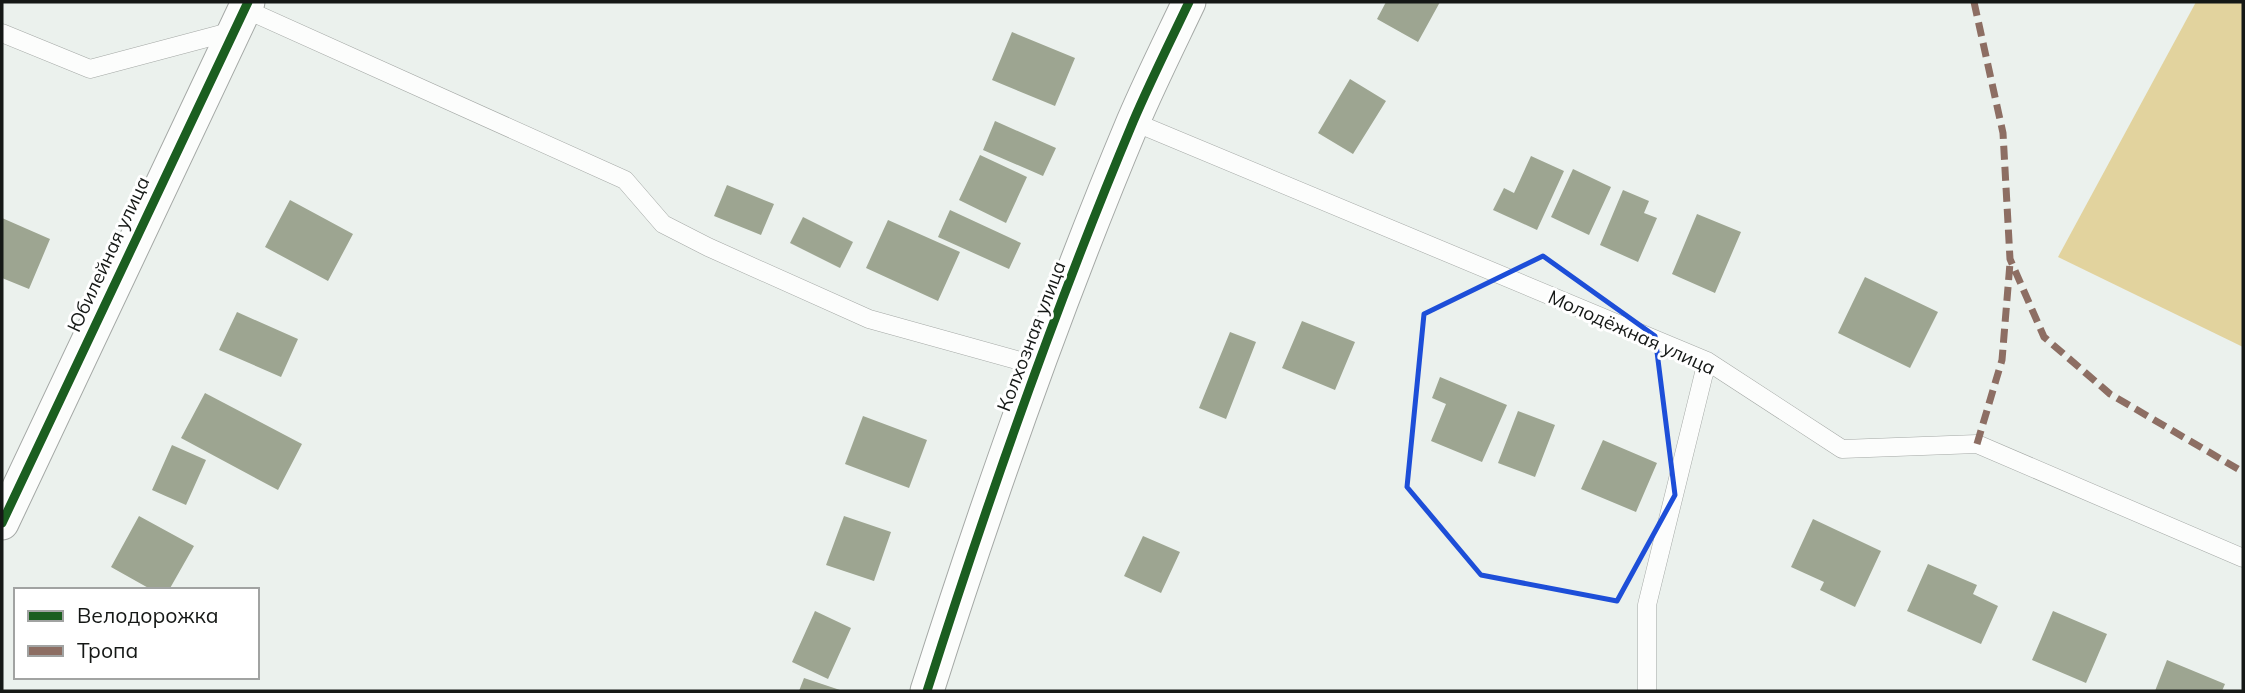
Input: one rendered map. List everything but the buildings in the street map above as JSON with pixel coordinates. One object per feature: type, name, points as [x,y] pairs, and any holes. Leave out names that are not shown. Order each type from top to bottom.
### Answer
[{"type":"street","name":"Колхозная улица","points":[[927,691],[976,537],[1038,366],[1133,122],[1189,2]]},
{"type":"street","name":"Юбилейная улица","points":[[2,523],[242,14]]},
{"type":"lane","points":[[2,33],[90,69],[242,14],[625,180],[663,224],[708,247],[869,318],[1038,366]]},
{"type":"lane","name":"Молодёжная улица","points":[[1133,122],[1707,361],[1842,449],[1977,443],[2243,558]]},
{"type":"lane","points":[[1647,691],[1647,605],[1707,361]]},
{"type":"highlighted area","points":[[1543,256],[1655,336],[1675,495],[1617,601],[1481,575],[1407,487],[1424,314]]},
{"type":"shaded area","points":[[2196,2],[2243,2],[2243,347],[2058,257]]},
{"type":"marked path","points":[[1974,2],[2003,133],[2010,259],[2044,337],[2110,394],[2243,472]]},
{"type":"marked path","points":[[1977,444],[2002,360],[2010,263]]},
{"type":"cycle path","points":[[2,523],[248,2]]},
{"type":"cycle path","points":[[927,691],[998,476],[1076,262],[1133,122],[1189,2]]}]
